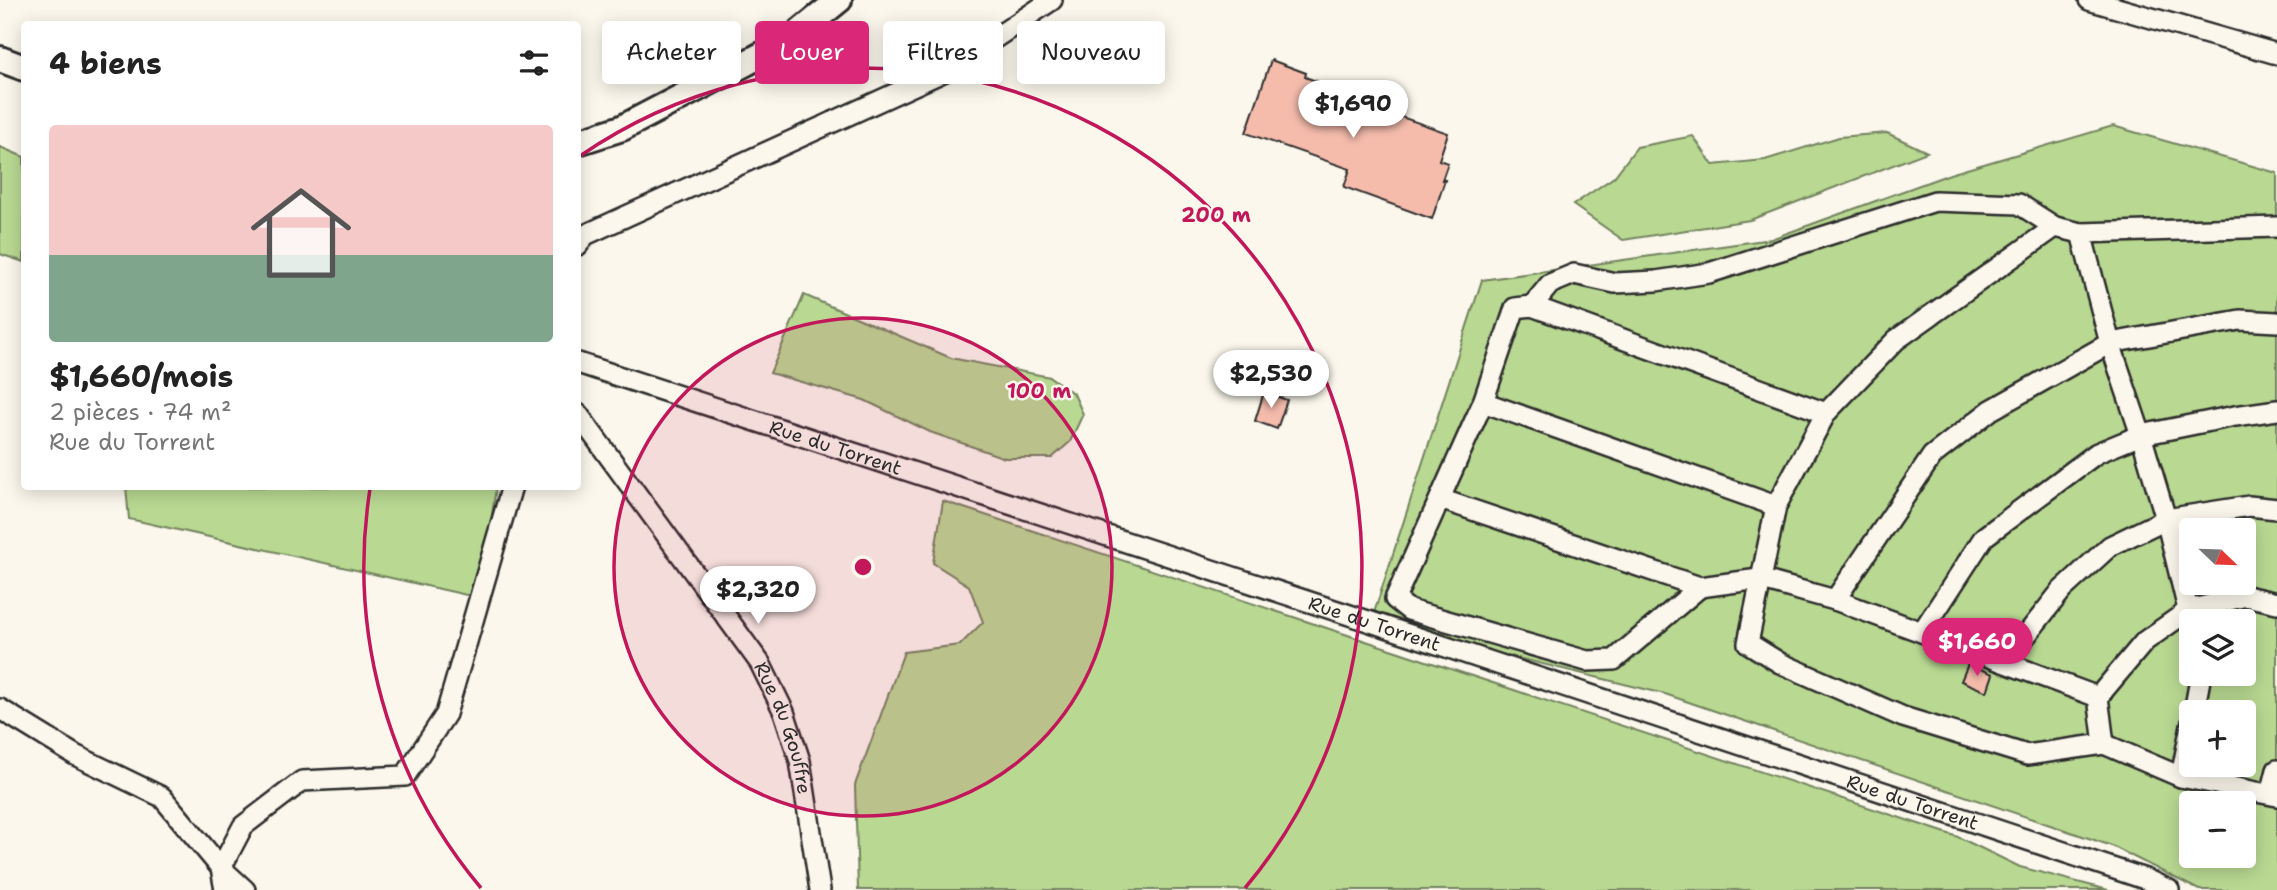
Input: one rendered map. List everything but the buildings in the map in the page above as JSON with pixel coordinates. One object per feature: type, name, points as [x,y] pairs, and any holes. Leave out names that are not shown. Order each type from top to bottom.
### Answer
[{"type":"main road","points":[[581,141],[622,128],[790,40],[839,0]]},
{"type":"main road","points":[[0,59],[21,67]]},
{"type":"street","points":[[581,241],[585,235],[947,70],[1052,0]]},
{"type":"street","points":[[2089,0],[2277,54]]},
{"type":"street","points":[[1532,306],[1550,284],[1574,274],[1615,283],[1709,274],[1935,201],[2019,204],[2055,227],[2081,233],[2277,227]]},
{"type":"street","points":[[2055,227],[1896,340],[1826,413],[1776,506],[1748,643],[1780,663],[1903,717],[2027,755],[2104,744],[2179,775]]},
{"type":"street","points":[[2081,233],[2110,343],[2166,519],[2188,609]]},
{"type":"street","points":[[1700,587],[1614,660],[1587,661],[1409,610],[1395,599],[1483,402],[1515,308],[1532,306],[1826,413]]},
{"type":"street","points":[[1835,600],[1932,456],[1991,410],[2110,343],[2240,320],[2277,322]]},
{"type":"street","name":"Rue du Torrent","points":[[581,364],[1411,635],[2132,875],[2169,890]]},
{"type":"street","points":[[1483,402],[1776,506]]},
{"type":"street","points":[[1922,632],[1984,537],[2097,453],[2141,435],[2277,410]]},
{"type":"street","name":"Rue du Gouffre","points":[[581,418],[760,663],[784,712],[800,761],[820,890]]},
{"type":"street","points":[[225,890],[221,868],[243,826],[302,781],[405,776],[446,714],[511,490]]},
{"type":"street","points":[[1440,499],[1700,587],[1759,579],[1835,600],[2098,697]]},
{"type":"street","points":[[2005,662],[2062,590],[2110,546],[2166,519],[2249,506],[2277,509]]},
{"type":"street","points":[[2210,609],[2246,596],[2277,603]]},
{"type":"street","points":[[2104,744],[2098,697],[2145,641],[2179,622]]},
{"type":"street","points":[[0,709],[75,755],[162,797],[221,868],[245,890]]},
{"type":"street","points":[[2186,777],[2274,795],[2277,770]]},
{"type":"green space","points":[[2113,126],[2277,173],[2277,890],[2199,890],[2112,846],[1665,694],[1371,622],[1482,280],[1771,239],[1950,174]]},
{"type":"green space","points":[[1887,133],[1927,152],[1750,220],[1623,240],[1573,205],[1614,177],[1637,147],[1693,136],[1713,165],[1765,160],[1839,137]]},
{"type":"green space","points":[[0,147],[21,156],[21,261],[0,254]]},
{"type":"green space","points":[[804,295],[951,358],[1050,377],[1074,394],[1083,414],[1070,442],[1052,458],[1005,458],[930,432],[864,400],[770,373]]},
{"type":"green space","points":[[126,490],[496,490],[480,598],[129,519]]},
{"type":"green space","points":[[943,501],[1958,837],[2020,867],[2108,890],[858,890],[855,785],[904,652],[960,645],[983,622],[969,586],[933,563]]}]
